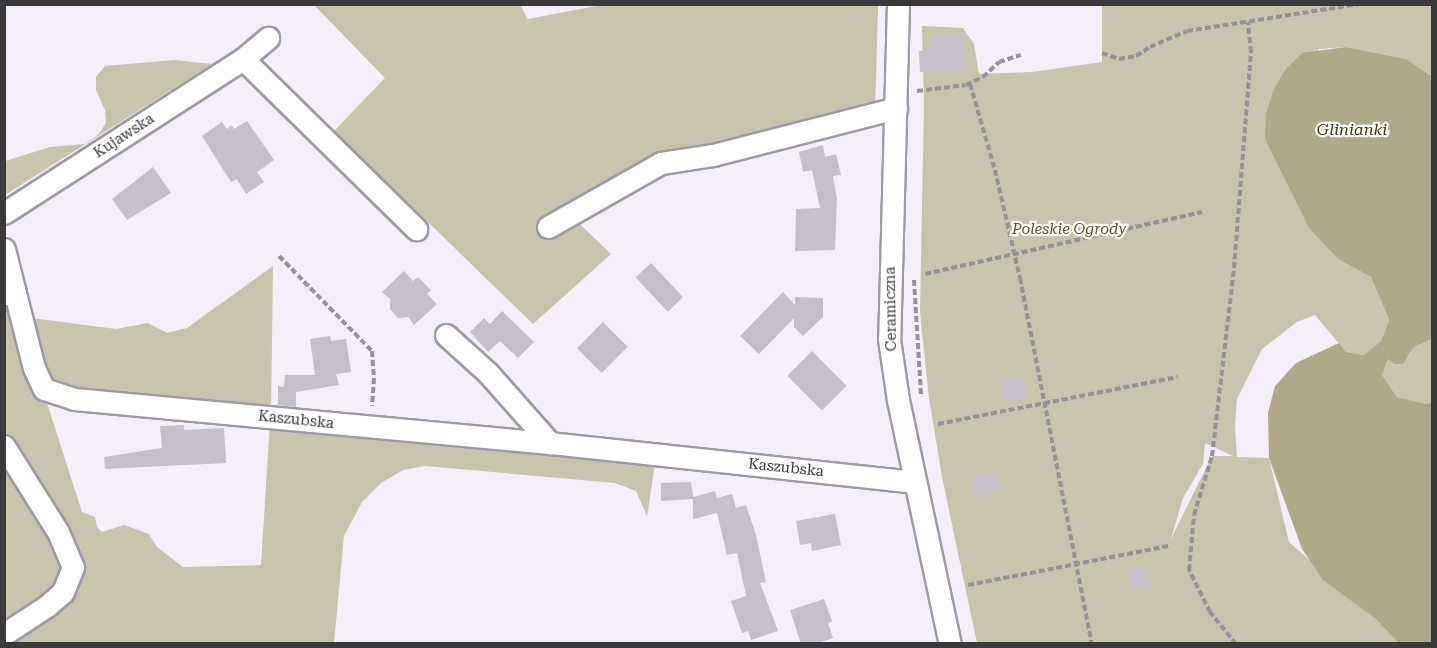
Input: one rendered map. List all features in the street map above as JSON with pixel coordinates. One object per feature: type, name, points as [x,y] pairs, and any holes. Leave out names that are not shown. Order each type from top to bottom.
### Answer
[{"type":"street","name":"Ceramiczna","points":[[898,4],[889,339],[898,400],[950,644]]},
{"type":"street","name":"Kujawska","points":[[4,213],[243,58],[268,38]]},
{"type":"street","points":[[243,58],[416,229]]},
{"type":"street","points":[[548,227],[661,163],[713,155],[896,108]]},
{"type":"street","points":[[4,249],[10,294]]},
{"type":"street","name":"Kaszubska","points":[[10,294],[34,368],[44,389],[74,399],[550,443],[915,482]]},
{"type":"street","points":[[446,335],[488,373],[550,443]]},
{"type":"street","points":[[4,446],[58,532],[73,567],[63,592],[4,634]]},
{"type":"path","points":[[1102,53],[1119,59],[1136,56],[1150,46],[1187,31],[1359,4]]},
{"type":"path","points":[[1236,644],[1210,612],[1189,570],[1194,515],[1212,456],[1234,268],[1251,52],[1248,22]]},
{"type":"path","points":[[917,91],[945,90],[970,84],[983,77],[999,62],[1021,55]]},
{"type":"path","points":[[917,103],[918,80]]},
{"type":"path","points":[[970,84],[995,170],[1014,254],[1092,644]]},
{"type":"path","points":[[926,274],[1202,212]]},
{"type":"path","points":[[279,256],[372,351],[374,378],[370,427]]},
{"type":"path","points":[[914,277],[921,398]]},
{"type":"path","points":[[938,424],[1177,377]]},
{"type":"path","points":[[968,585],[1168,546]]},
{"type":"green space","points":[[607,4],[878,6],[875,115],[704,152],[654,153],[563,208],[611,254],[533,324],[334,131],[385,78],[314,5],[520,5],[528,19]]},
{"type":"green space","name":"Poleskie Ogrody","points":[[1102,5],[1432,5],[1432,75],[1429,76],[1406,59],[1346,47],[1319,49],[1265,139],[1288,182],[1338,259],[1371,277],[1389,320],[1381,341],[1364,355],[1346,352],[1315,315],[1297,322],[1262,349],[1237,399],[1235,426],[1237,457],[1269,458],[1289,542],[1376,619],[1409,643],[977,643],[942,477],[929,398],[920,313],[924,104],[922,26],[963,28],[974,44],[979,74],[1032,72],[1102,62]],"holes":[[[1205,443],[1233,456],[1212,456],[1171,539],[1183,498],[1203,464]]]},
{"type":"green space","points":[[174,60],[212,64],[5,195],[5,161],[50,147],[85,144],[98,135],[106,123],[105,110],[96,90],[96,77],[105,66]]},
{"type":"green space","points":[[273,266],[271,413],[71,387],[56,382],[47,375],[42,366],[31,318],[116,329],[148,323],[167,333],[187,328]]},
{"type":"green space","points":[[4,304],[13,314],[41,396],[47,403],[82,512],[95,517],[97,527],[102,532],[124,525],[149,534],[157,547],[183,567],[261,565],[270,422],[656,457],[647,516],[636,491],[615,483],[425,466],[403,470],[381,483],[362,502],[344,536],[334,643],[5,643],[80,569],[5,436]]},
{"type":"green space","points":[[1432,339],[1432,402],[1427,404],[1397,397],[1382,375],[1388,359],[1408,357],[1414,347]]},
{"type":"green space","points":[[4,456],[62,550],[63,582],[4,627]]},
{"type":"water","name":"Glinianki","points":[[1346,47],[1406,59],[1432,75],[1432,339],[1414,347],[1403,364],[1395,364],[1388,359],[1382,375],[1397,397],[1427,404],[1432,402],[1432,643],[1398,642],[1376,619],[1323,580],[1302,549],[1269,458],[1268,413],[1275,386],[1296,363],[1339,343],[1346,352],[1364,355],[1381,341],[1389,320],[1371,277],[1338,259],[1309,228],[1265,139],[1266,113],[1274,89],[1285,70],[1302,53]]},
{"type":"building","points":[[963,34],[966,72],[920,72],[919,51],[930,50],[930,35]]},
{"type":"building","points":[[247,121],[274,160],[257,172],[264,182],[246,194],[237,179],[231,182],[202,136],[222,122],[227,129],[232,125],[234,129]]},
{"type":"building","points":[[823,145],[825,157],[836,154],[841,175],[833,176],[837,199],[835,250],[795,251],[796,209],[820,208],[812,170],[803,172],[799,152]]},
{"type":"building","points":[[153,167],[171,193],[127,220],[112,199]]},
{"type":"building","points":[[651,263],[683,297],[668,312],[636,277]]},
{"type":"building","points":[[404,271],[413,281],[418,277],[431,290],[427,294],[437,304],[414,325],[408,317],[398,318],[390,309],[390,299],[382,292]]},
{"type":"building","points":[[783,292],[795,305],[795,297],[823,298],[823,317],[803,336],[794,327],[794,318],[759,354],[740,336]]},
{"type":"building","points":[[502,311],[534,342],[518,358],[500,341],[488,352],[470,332],[484,318],[490,324]]},
{"type":"building","points":[[603,322],[628,347],[602,373],[577,348]]},
{"type":"building","points":[[330,336],[331,341],[346,339],[351,372],[336,374],[339,385],[296,392],[296,407],[278,405],[278,386],[284,387],[285,375],[315,375],[310,339]]},
{"type":"building","points":[[812,351],[847,386],[822,410],[787,376]]},
{"type":"building","points":[[1022,376],[1026,398],[1005,401],[1001,380]]},
{"type":"building","points":[[184,425],[184,430],[224,428],[226,463],[105,469],[104,457],[162,448],[160,426]]},
{"type":"building","points":[[995,473],[999,492],[974,497],[971,478]]},
{"type":"building","points":[[691,482],[693,497],[715,491],[717,498],[732,494],[736,508],[746,505],[756,535],[766,582],[760,583],[778,631],[751,640],[748,631],[742,633],[731,601],[746,596],[737,553],[727,555],[717,513],[693,519],[693,499],[661,501],[661,483]]},
{"type":"building","points":[[835,514],[841,545],[812,551],[811,543],[800,545],[796,521]]},
{"type":"building","points":[[1146,567],[1149,587],[1131,590],[1128,570]]},
{"type":"building","points":[[824,599],[832,621],[828,623],[833,638],[815,644],[801,644],[790,610]]}]
